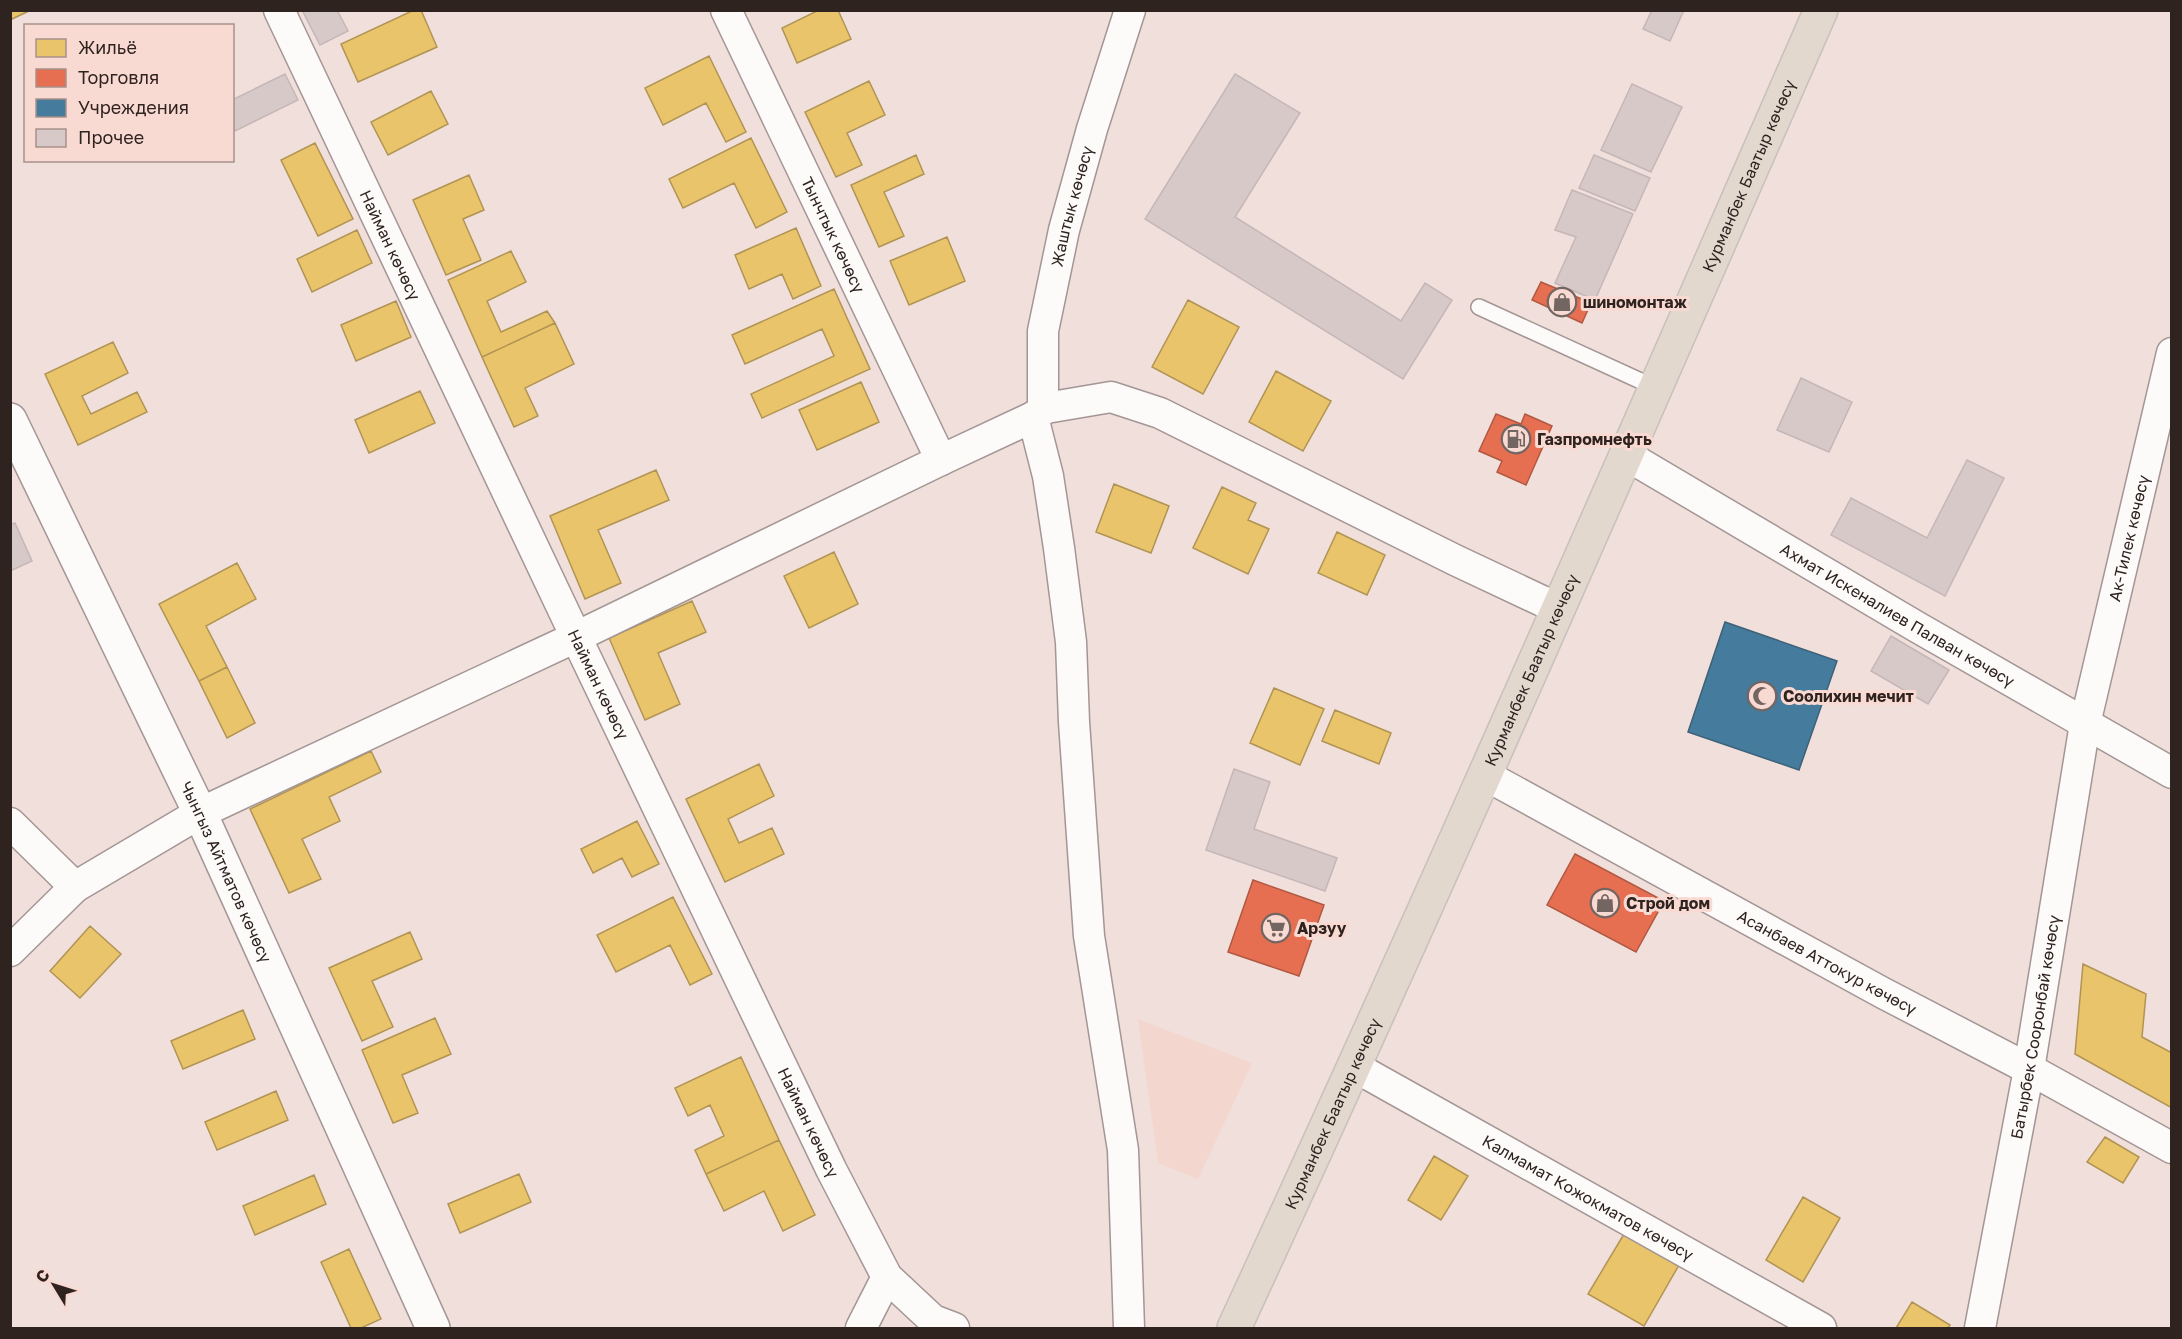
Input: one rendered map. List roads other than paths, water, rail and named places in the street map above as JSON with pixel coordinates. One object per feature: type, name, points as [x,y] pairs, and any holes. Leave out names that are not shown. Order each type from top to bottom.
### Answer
[{"type":"highway","name":"Курманбек Баатыр көчөсү","points":[[1234,1329],[1355,1067],[1559,609],[1821,10]]},
{"type":"main road","name":"Чынгыз Айтматов көчөсү","points":[[10,420],[200,813],[433,1329]]},
{"type":"street","name":"Найман көчөсү","points":[[279,10],[831,1169],[887,1277],[933,1320],[954,1329]]},
{"type":"street","name":"Тынчтык көчөсү","points":[[726,10],[940,460]]},
{"type":"street","name":"Жаштык көчөсү","points":[[1129,1329],[1123,1150],[1089,936],[1074,722],[1071,642],[1038,413],[1043,331],[1064,230],[1092,129],[1130,10]]},
{"type":"street","name":"Ак-Тилек көчөсү","points":[[2085,724],[2167,391],[2172,353]]},
{"type":"street","points":[[10,951],[75,887],[200,813],[576,637],[1038,413],[1111,397],[1160,413],[1455,560],[1559,609]]},
{"type":"street","name":"Ахмат Искеналиев Палван көчөсү","points":[[1626,455],[1917,627],[2172,773]]},
{"type":"street","name":"Батырбек Сооронбай көчөсү","points":[[1980,1329],[2029,1069],[2085,724]]},
{"type":"street","name":"Асанбаев Аттокур көчөсү","points":[[1485,775],[2172,1148]]},
{"type":"street","points":[[10,823],[75,887]]},
{"type":"street","name":"Калмамат Кожокматов көчөсү","points":[[1355,1067],[1821,1329]]},
{"type":"street","points":[[861,1329],[887,1277]]},
{"type":"lane","points":[[1479,308],[1656,388]]},
{"type":"place","name":"шиномонтаж","points":[[1562,302]]},
{"type":"place","name":"Газпромнефть","points":[[1516,439]]},
{"type":"place","name":"Соолихин мечит","points":[[1762,696]]},
{"type":"place","name":"Строй дом","points":[[1605,903]]},
{"type":"place","name":"Арзуу","points":[[1276,928]]}]
